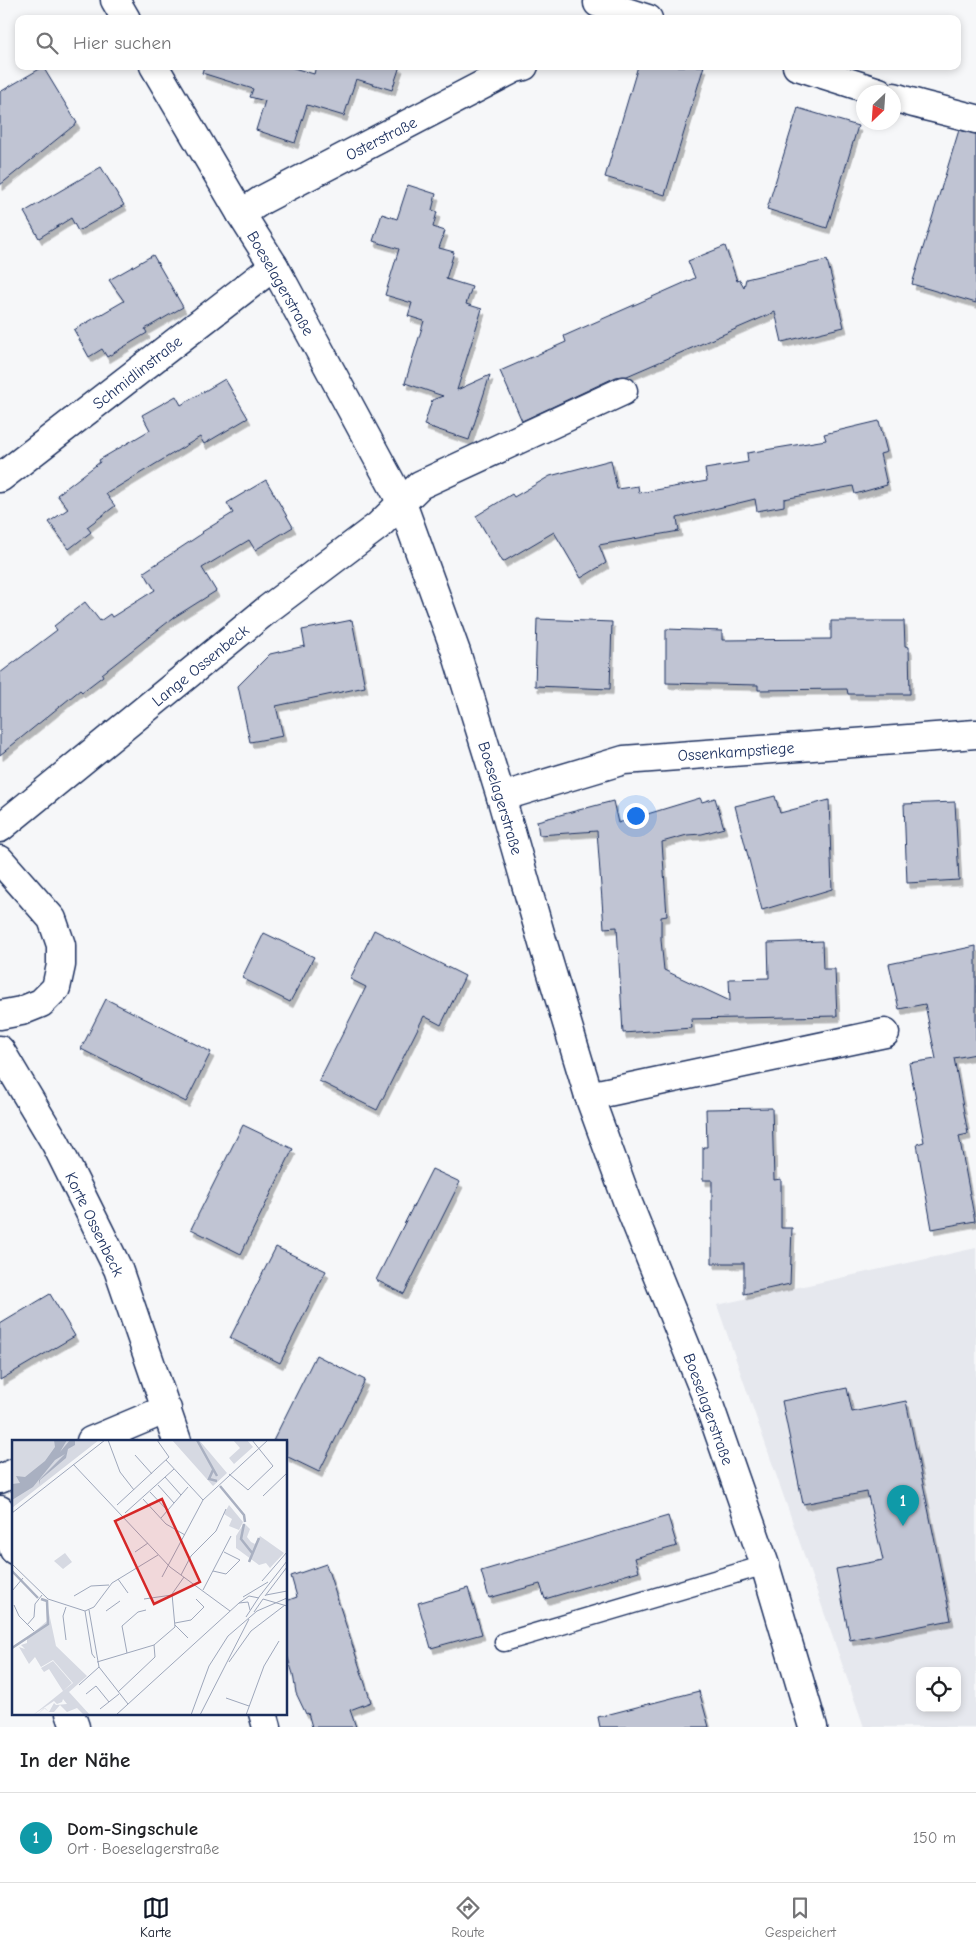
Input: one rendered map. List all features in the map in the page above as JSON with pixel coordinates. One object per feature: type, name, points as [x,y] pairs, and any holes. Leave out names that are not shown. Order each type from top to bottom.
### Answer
[{"type":"street","points":[[115,0],[124,15]]},
{"type":"street","points":[[595,7],[630,15]]},
{"type":"street","name":"Boeselagerstraße","points":[[156,70],[241,214],[274,266],[402,503],[456,652],[590,1096],[628,1204],[706,1396],[765,1565],[813,1727]]},
{"type":"street","name":"Osterstraße","points":[[241,214],[262,200],[511,70]]},
{"type":"street","points":[[810,70],[857,85]]},
{"type":"street","points":[[901,99],[926,108],[948,110],[976,119]]},
{"type":"street","name":"Schmidlinstraße","points":[[0,478],[274,266]]},
{"type":"street","points":[[402,503],[420,485],[623,391]]},
{"type":"street","name":"Lange Ossenbeck","points":[[0,828],[268,609],[378,526],[402,503]]},
{"type":"street","name":"Ossenkampstiege","points":[[501,797],[624,760],[976,734]]},
{"type":"street","points":[[0,860],[52,919],[61,945],[62,965],[56,988],[42,1003],[20,1011],[0,1015]]},
{"type":"street","points":[[590,1096],[885,1033]]},
{"type":"street","name":"Korte Ossenbeck","points":[[0,1050],[56,1144],[118,1269],[177,1440]]},
{"type":"street","points":[[93,1440],[167,1409]]},
{"type":"street","points":[[0,1479],[12,1474]]},
{"type":"street","points":[[0,1510],[12,1544]]},
{"type":"street","points":[[70,1714],[75,1727]]},
{"type":"street","points":[[263,1714],[267,1727]]},
{"type":"lane","points":[[504,1642],[765,1565]]},
{"type":"shaded area","points":[[976,1248],[976,1727],[864,1727],[717,1305]]},
{"type":"building","points":[[38,70],[45,70],[77,123],[0,185],[0,92]]},
{"type":"building","points":[[203,70],[300,70],[314,74],[315,70],[399,70],[392,90],[356,79],[344,116],[307,105],[295,143],[256,130],[265,101],[250,97],[253,89],[202,73]]},
{"type":"building","points":[[637,70],[703,70],[665,195],[605,177]]},
{"type":"building","points":[[798,108],[856,125],[857,130],[827,228],[767,209]]},
{"type":"building","points":[[959,130],[976,134],[976,303],[912,284]]},
{"type":"building","points":[[101,167],[124,205],[78,231],[71,218],[39,238],[24,212]]},
{"type":"building","points":[[408,185],[436,194],[432,210],[437,212],[433,227],[445,231],[439,248],[454,252],[446,279],[472,287],[466,304],[482,309],[457,390],[490,375],[469,440],[424,425],[432,400],[443,396],[405,383],[424,321],[408,316],[412,303],[385,295],[399,249],[373,241],[382,214],[397,219]]},
{"type":"building","points":[[725,246],[737,281],[740,280],[744,287],[746,279],[827,260],[844,327],[782,342],[775,312],[627,376],[616,377],[522,421],[500,371],[566,342],[564,336],[695,278],[688,261]]},
{"type":"building","points":[[153,255],[183,307],[145,329],[147,333],[107,357],[102,349],[89,357],[74,330],[124,301],[109,280]]},
{"type":"building","points":[[225,379],[248,418],[204,444],[200,437],[106,494],[115,506],[87,527],[91,532],[69,549],[49,522],[68,509],[57,495],[100,462],[99,460],[150,430],[142,415],[176,396],[181,405]]},
{"type":"building","points":[[879,421],[887,452],[880,454],[887,485],[855,494],[853,486],[784,499],[784,506],[757,511],[755,499],[677,518],[679,531],[599,545],[606,563],[581,578],[554,532],[503,562],[476,516],[512,494],[514,497],[550,476],[611,460],[617,489],[638,486],[639,493],[707,481],[705,469],[748,462],[747,453],[826,440],[824,434]]},
{"type":"building","points":[[266,480],[293,527],[255,550],[249,540],[202,568],[216,591],[173,618],[102,674],[103,676],[82,692],[80,690],[0,755],[0,673],[57,630],[54,626],[85,602],[100,621],[110,614],[112,617],[155,590],[144,572],[233,513],[227,503]]},
{"type":"building","points":[[537,619],[612,622],[610,689],[535,686]]},
{"type":"building","points":[[352,620],[365,687],[276,706],[283,736],[250,742],[238,686],[270,654],[305,646],[302,630]]},
{"type":"building","points":[[831,621],[904,621],[905,646],[909,647],[910,694],[848,694],[847,689],[758,690],[758,685],[666,683],[666,629],[722,631],[722,640],[831,639]]},
{"type":"building","points":[[775,796],[780,813],[829,800],[832,889],[762,910],[735,806]]},
{"type":"building","points":[[700,798],[702,802],[715,798],[724,828],[662,842],[667,916],[661,917],[664,970],[730,1001],[729,979],[769,978],[768,943],[822,941],[823,969],[835,969],[837,1016],[691,1019],[692,1028],[623,1033],[617,927],[604,928],[597,831],[539,835],[537,821],[613,801],[618,823]]},
{"type":"building","points":[[955,802],[959,880],[907,883],[904,804]]},
{"type":"building","points":[[374,930],[465,976],[441,1025],[424,1016],[377,1110],[319,1081],[366,987],[350,979]]},
{"type":"building","points":[[264,933],[314,957],[290,1002],[242,978]]},
{"type":"building","points":[[976,946],[976,1054],[954,1058],[968,1134],[959,1136],[975,1221],[932,1229],[917,1144],[924,1142],[909,1063],[936,1059],[925,1004],[899,1009],[889,964]]},
{"type":"building","points":[[106,999],[211,1052],[186,1102],[81,1049]]},
{"type":"building","points":[[772,1108],[774,1180],[781,1179],[781,1228],[792,1228],[790,1284],[744,1294],[744,1263],[712,1263],[712,1180],[703,1180],[703,1147],[707,1147],[706,1109]]},
{"type":"building","points":[[243,1125],[293,1149],[241,1254],[191,1229]]},
{"type":"building","points":[[432,1169],[460,1182],[404,1294],[376,1280]]},
{"type":"building","points":[[276,1247],[326,1271],[280,1363],[230,1338]]},
{"type":"building","points":[[50,1294],[75,1336],[0,1380],[0,1324]]},
{"type":"building","points":[[316,1355],[365,1380],[319,1472],[288,1457],[288,1440],[274,1440]]},
{"type":"building","points":[[847,1388],[852,1412],[906,1401],[951,1620],[850,1640],[836,1569],[883,1560],[867,1492],[803,1504],[782,1401]]},
{"type":"building","points":[[668,1516],[677,1546],[635,1558],[639,1571],[545,1599],[540,1584],[489,1598],[481,1571]]},
{"type":"building","points":[[326,1564],[371,1702],[350,1710],[356,1727],[312,1727],[308,1713],[306,1714],[296,1693],[288,1658],[288,1600],[297,1597],[291,1576]]},
{"type":"building","points":[[468,1588],[482,1634],[431,1648],[418,1603]]},
{"type":"building","points":[[699,1691],[709,1727],[600,1727],[598,1717]]},
{"type":"place","name":"Dom-Singschule","points":[[903,1526]]}]
